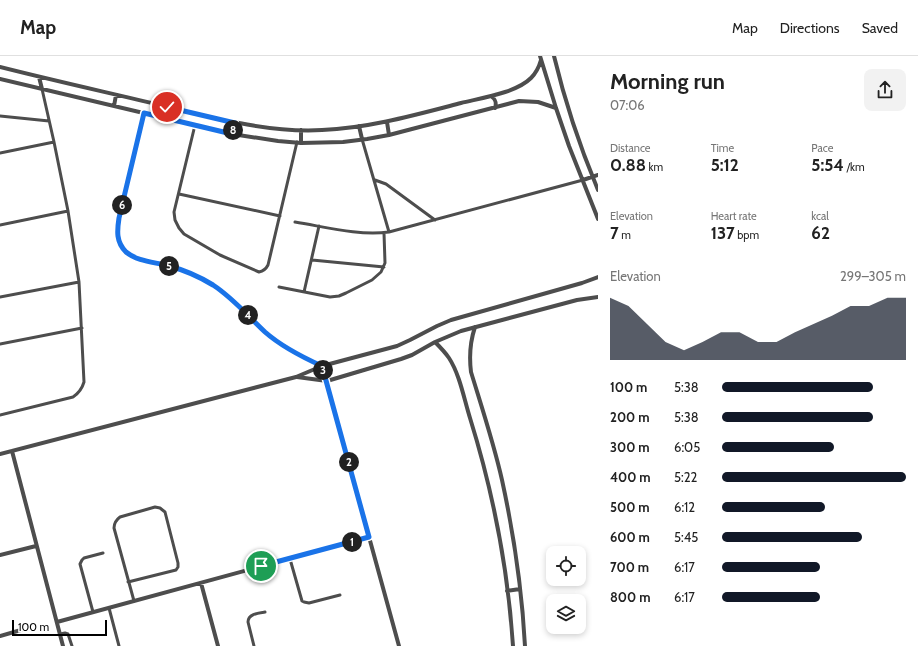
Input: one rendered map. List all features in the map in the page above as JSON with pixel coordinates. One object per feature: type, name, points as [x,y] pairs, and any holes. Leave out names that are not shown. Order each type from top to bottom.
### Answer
[{"type":"street","points":[[554,56],[579,142],[598,190]]},
{"type":"street","points":[[0,67],[235,123],[301,130],[342,129],[387,122],[491,96],[524,84],[538,69],[541,58]]},
{"type":"street","points":[[541,58],[556,108],[598,219]]},
{"type":"street","points":[[40,77],[42,90]]},
{"type":"street","points":[[0,79],[232,134],[262,139],[299,142],[322,143],[389,135],[519,101],[542,103],[556,108]]},
{"type":"street","points":[[114,106],[116,95]]},
{"type":"street","points":[[491,96],[496,102],[495,108]]},
{"type":"street","points":[[387,122],[389,135]]},
{"type":"street","points":[[232,134],[235,123]]},
{"type":"street","points":[[359,126],[362,139]]},
{"type":"street","points":[[299,142],[301,130]]},
{"type":"street","points":[[583,180],[598,175]]},
{"type":"street","points":[[0,454],[296,377],[322,366],[396,346],[450,320],[582,283],[598,276]]},
{"type":"street","points":[[296,377],[327,381],[412,355],[435,342],[461,331],[577,300],[598,297]]},
{"type":"street","points":[[475,327],[470,349],[471,372],[502,480],[520,589],[525,646]]},
{"type":"street","points":[[435,342],[454,366],[474,429],[499,536],[508,591],[513,646]]},
{"type":"street","points":[[322,366],[398,646]]},
{"type":"street","points":[[12,452],[63,646]]},
{"type":"street","points":[[57,622],[369,537]]},
{"type":"street","points":[[0,555],[36,546]]},
{"type":"street","points":[[201,583],[218,646]]},
{"type":"street","points":[[508,591],[520,589]]},
{"type":"street","points":[[0,636],[21,630]]},
{"type":"lane","points":[[0,415],[73,397],[78,394],[84,382],[79,282],[68,211],[42,90]]},
{"type":"lane","points":[[144,113],[117,230],[119,241],[126,251],[135,258],[170,266],[193,274],[214,286],[233,300],[265,332],[283,346],[322,366]]},
{"type":"lane","points":[[0,116],[49,121]]},
{"type":"lane","points":[[195,125],[174,212],[175,220],[184,234],[220,255],[259,272],[267,269],[299,142]]},
{"type":"lane","points":[[362,139],[389,232]]},
{"type":"lane","points":[[0,154],[54,142]]},
{"type":"lane","points":[[375,180],[386,184],[435,220]]},
{"type":"lane","points":[[295,222],[351,232],[384,233],[583,180]]},
{"type":"lane","points":[[179,194],[280,216]]},
{"type":"lane","points":[[0,226],[68,211]]},
{"type":"lane","points":[[304,292],[319,226]]},
{"type":"lane","points":[[279,287],[330,297],[339,296],[377,276],[381,272],[385,263],[384,233]]},
{"type":"lane","points":[[312,260],[384,267]]},
{"type":"lane","points":[[0,297],[79,282]]},
{"type":"lane","points":[[0,344],[82,328]]},
{"type":"lane","points":[[128,582],[178,569],[178,563],[165,512],[160,508],[155,507],[120,517],[115,521],[114,528],[128,582],[134,601]]},
{"type":"lane","points":[[93,612],[80,564],[84,558],[103,553]]},
{"type":"lane","points":[[290,559],[301,599],[304,602],[309,603],[340,595]]},
{"type":"lane","points":[[109,608],[119,646]]},
{"type":"lane","points":[[254,646],[247,620],[251,615],[265,612]]},
{"type":"lane","points":[[60,634],[68,634],[72,646]]},
{"type":"route","points":[[167,107],[235,123],[232,134],[144,113],[119,218],[117,230],[119,241],[126,251],[135,258],[170,266],[193,274],[214,286],[233,300],[265,332],[283,346],[322,366],[369,537],[261,566]]}]
